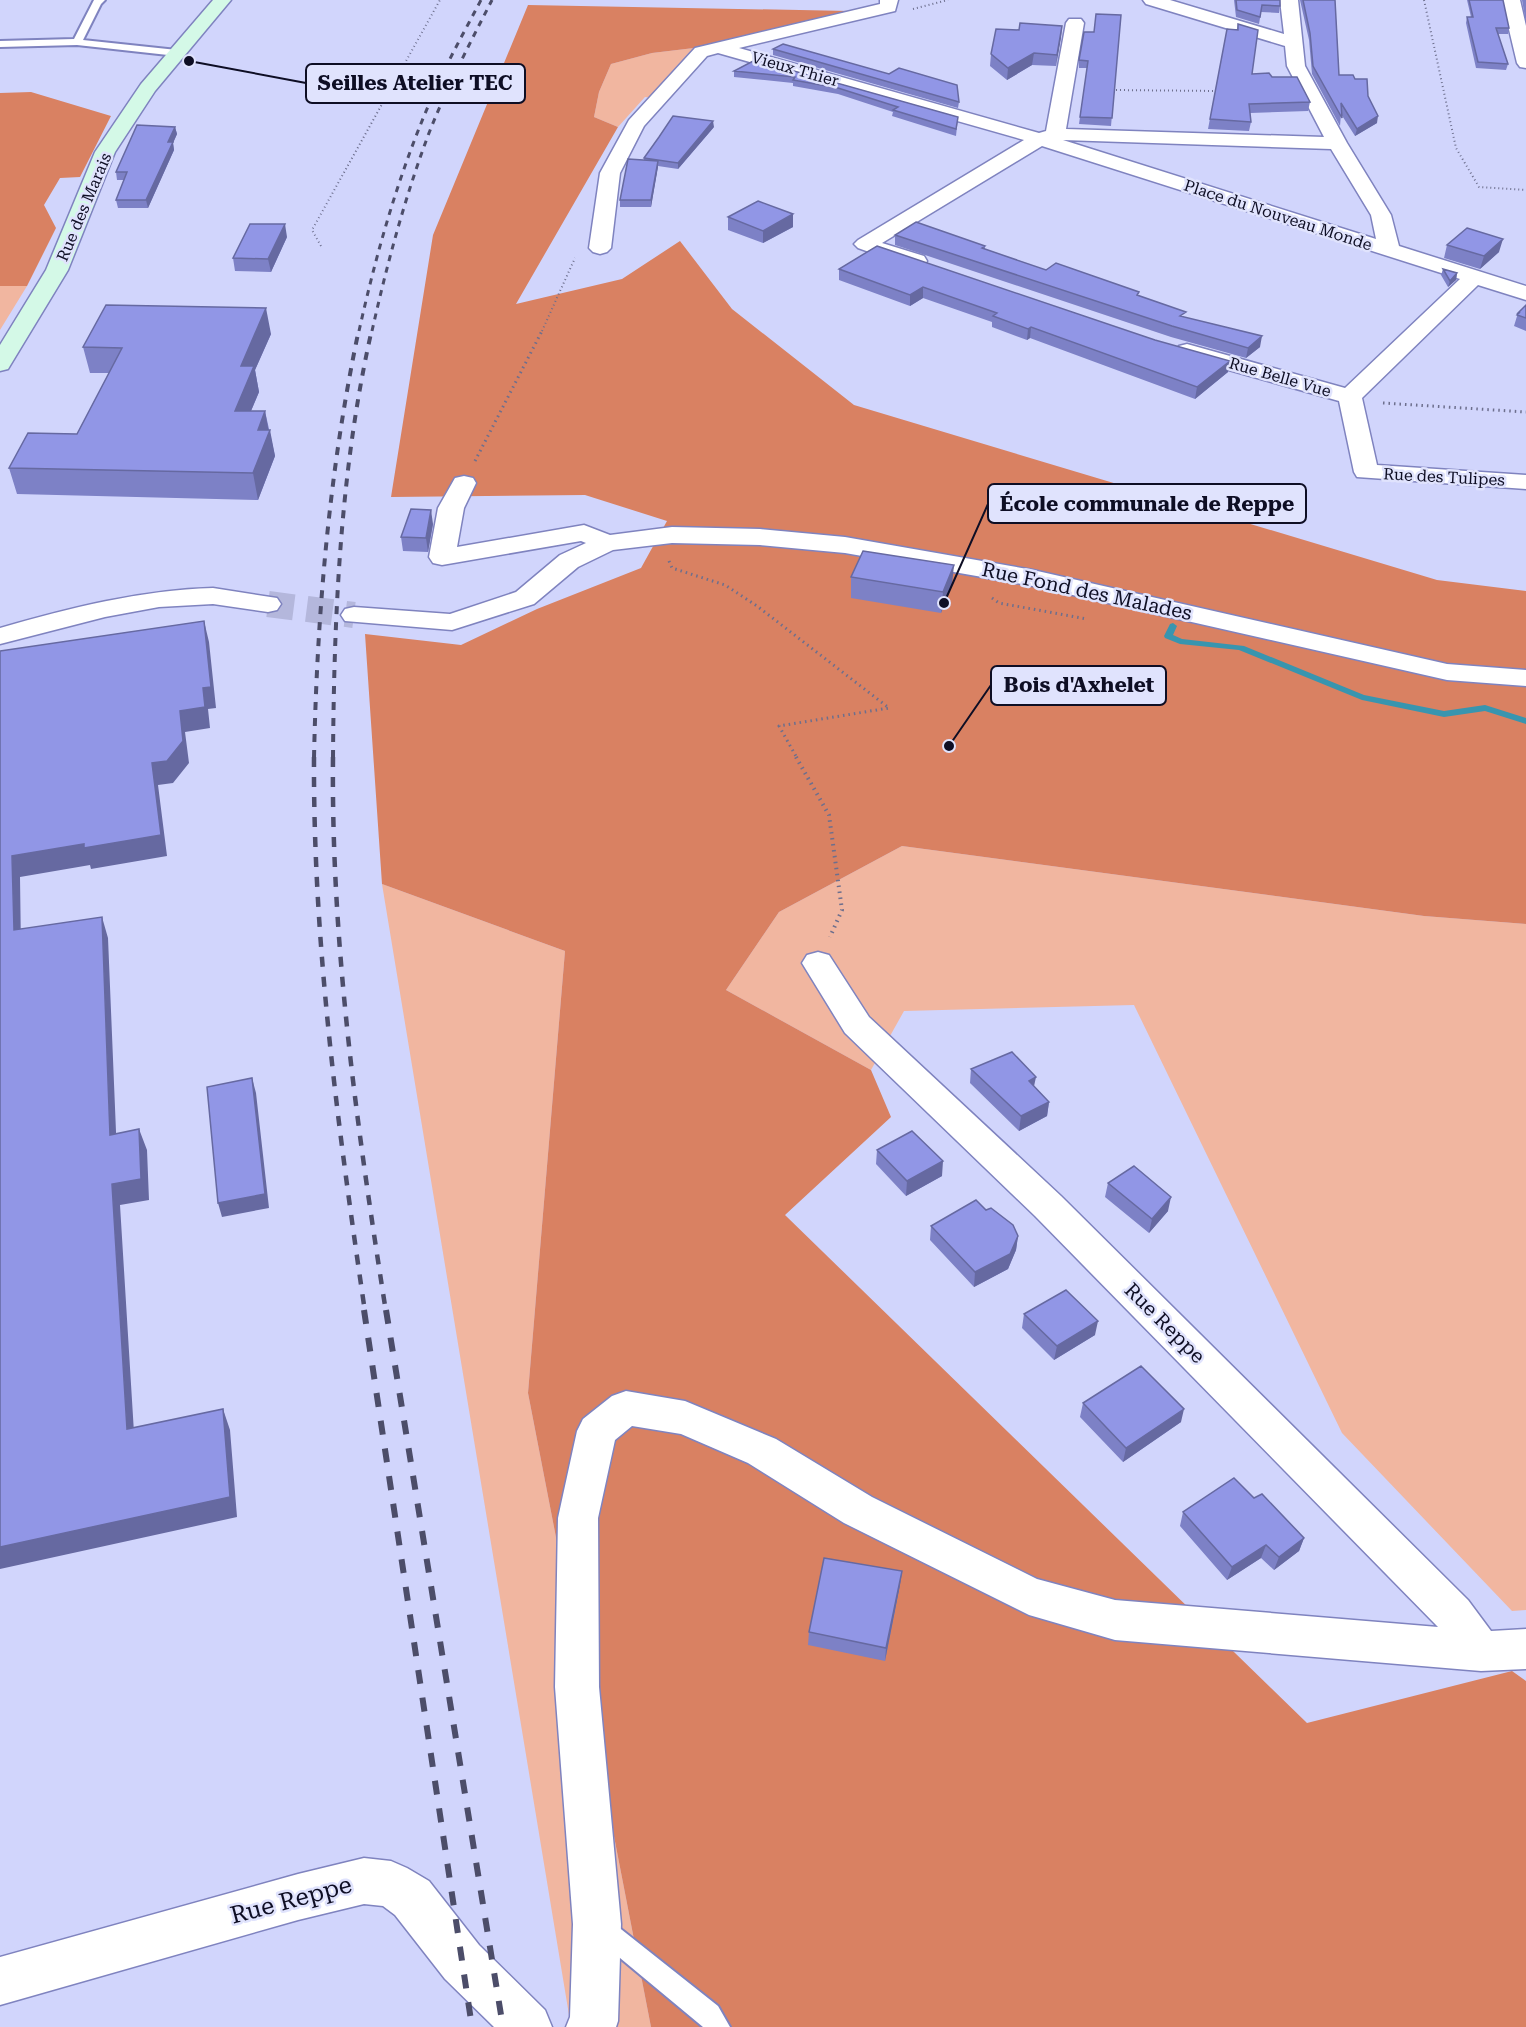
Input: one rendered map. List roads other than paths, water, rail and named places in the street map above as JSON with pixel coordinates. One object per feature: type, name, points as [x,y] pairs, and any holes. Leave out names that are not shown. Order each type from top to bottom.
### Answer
[{"type":"main road","name":"Rue des Marais","points":[[0,364],[57,270],[105,152],[148,88],[222,0]]},
{"type":"street","name":"Vieux Thier","points":[[722,49],[889,7],[889,0]]},
{"type":"street","points":[[1152,0],[1292,42]]},
{"type":"street","name":"Place du Nouveau Monde","points":[[1289,0],[1296,66],[1337,143],[1382,215],[1390,251]]},
{"type":"street","points":[[1511,0],[1526,63]]},
{"type":"street","points":[[1047,137],[1063,89],[1075,22]]},
{"type":"street","name":"Vieux Thier","points":[[722,49],[1047,137]]},
{"type":"street","points":[[600,248],[610,173],[636,124],[701,52],[722,49]]},
{"type":"street","points":[[931,266],[865,244],[1047,137],[1337,143]]},
{"type":"street","name":"Place du Nouveau Monde","points":[[1047,137],[1390,251]]},
{"type":"street","points":[[1390,251],[1526,293]]},
{"type":"street","name":"Rue Belle Vue","points":[[1162,344],[1350,397],[1473,278]]},
{"type":"street","name":"Rue des Tulipes","points":[[1350,397],[1366,472],[1526,482]]},
{"type":"street","name":"Rue Fond des Malades","points":[[464,483],[451,508],[442,557],[584,532],[607,543]]},
{"type":"street","name":"Rue Fond des Malades","points":[[354,615],[452,622],[525,598],[569,561],[607,543],[672,535],[760,537],[844,545],[1033,578],[1447,672],[1526,678]]},
{"type":"street","points":[[0,636],[90,612],[156,600],[214,596],[268,604]]},
{"type":"street","name":"Rue Reppe","points":[[818,963],[857,1025],[1057,1214],[1453,1614],[1481,1651]]},
{"type":"street","points":[[590,2027],[594,2021],[597,1924],[590,1868],[577,1687],[578,1518],[597,1431],[627,1408],[685,1418],[762,1451],[858,1510],[1029,1596],[1115,1620],[1481,1651],[1526,1649]]},
{"type":"street","name":"Rue Reppe","points":[[0,1981],[298,1896],[364,1881],[391,1884],[412,1898],[462,1962],[528,2027]]},
{"type":"lane","points":[[77,42],[97,1]]},
{"type":"lane","points":[[0,44],[77,42],[177,53]]},
{"type":"lane","points":[[597,1924],[709,2015],[718,2027]]},
{"type":"waterway","points":[[1173,626],[1168,636],[1180,641],[1241,648],[1362,697],[1444,714],[1485,708],[1526,721]]},
{"type":"tunnel","points":[[268,604],[354,615]]},
{"type":"railway","points":[[359,331],[384,230],[405,165],[445,69],[481,0]]},
{"type":"railway","points":[[372,331],[397,231],[429,133],[451,82],[492,0]]},
{"type":"railway","points":[[314,758],[318,650],[326,543],[340,435],[359,329]]},
{"type":"railway","points":[[333,758],[337,597],[341,543],[353,435],[372,329]]},
{"type":"railway","points":[[314,758],[318,896],[329,1035],[365,1312]]},
{"type":"railway","points":[[333,758],[336,896],[341,966],[356,1105],[386,1312]]},
{"type":"railway","points":[[364,1310],[472,2027]]},
{"type":"railway","points":[[386,1310],[503,2027]]},
{"type":"place","name":"Seilles Atelier TEC","points":[[189,61]]},
{"type":"place","name":"École communale de Reppe","points":[[944,603]]},
{"type":"place","name":"Bois d'Axhelet","points":[[949,746]]}]
